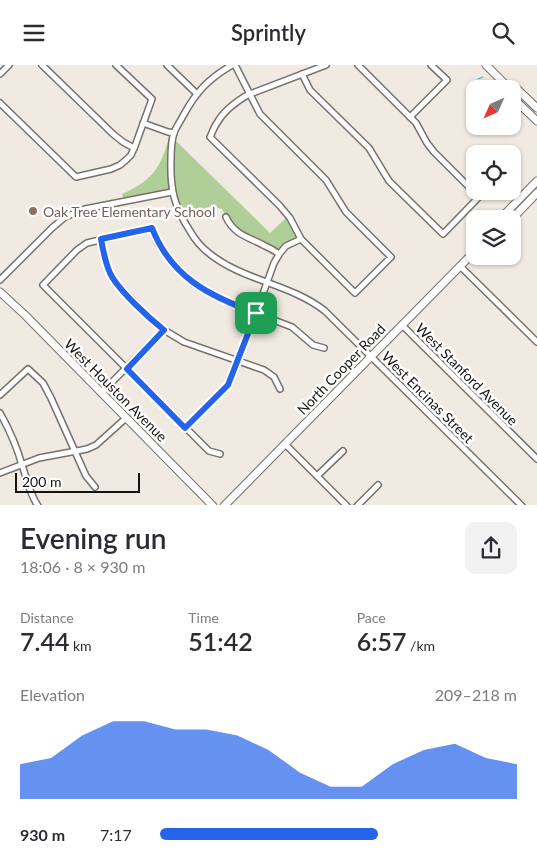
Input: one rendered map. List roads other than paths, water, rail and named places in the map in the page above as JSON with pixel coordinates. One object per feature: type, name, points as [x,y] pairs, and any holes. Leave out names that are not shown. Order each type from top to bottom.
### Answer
[{"type":"main road","points":[[486,65],[501,80]]},
{"type":"main road","points":[[521,93],[537,108]]},
{"type":"main road","points":[[521,106],[537,121]]},
{"type":"main road","points":[[509,210],[537,181]]},
{"type":"main road","points":[[521,210],[537,193]]},
{"type":"main road","name":"North Cooper Road","points":[[224,505],[466,260]]},
{"type":"main road","name":"West Houston Avenue","points":[[0,292],[213,505]]},
{"type":"street","points":[[0,75],[9,65]]},
{"type":"street","points":[[42,65],[113,134],[134,148]]},
{"type":"street","points":[[0,103],[76,177],[111,169],[120,165],[131,155],[152,99],[116,65]]},
{"type":"street","points":[[167,65],[196,93]]},
{"type":"street","points":[[233,65],[249,94],[260,114],[326,180],[346,213],[391,257],[355,293],[301,239],[290,218],[280,206],[210,137],[216,123],[238,100],[249,94],[326,65]]},
{"type":"street","name":"West Encinas Street","points":[[233,65],[212,78],[196,93],[174,133],[171,151],[172,192],[184,223],[194,238],[208,253],[223,263],[239,272],[304,297],[318,305],[522,505]]},
{"type":"street","points":[[302,74],[310,89],[369,148],[389,181],[443,234],[479,197],[434,152],[416,123],[358,65]]},
{"type":"street","points":[[410,117],[447,80],[431,65]]},
{"type":"street","points":[[143,123],[174,133]]},
{"type":"street","points":[[0,280],[65,217],[85,209],[172,192]]},
{"type":"street","points":[[226,217],[230,225],[243,236],[279,254]]},
{"type":"street","points":[[220,454],[209,451],[43,285],[77,250],[87,243],[152,228],[167,257],[194,284],[229,303],[292,327],[313,345],[324,348]]},
{"type":"street","points":[[101,239],[108,268],[118,285],[153,321],[184,342],[264,370],[274,377],[280,389]]},
{"type":"street","points":[[185,428],[228,385],[274,263],[286,246],[301,239]]},
{"type":"street","points":[[460,266],[537,342]]},
{"type":"street","name":"West Stanford Avenue","points":[[402,325],[537,459]]},
{"type":"street","points":[[101,393],[164,330]]},
{"type":"street","points":[[0,395],[28,369],[43,383],[86,476],[95,487]]},
{"type":"street","points":[[0,413],[8,427],[22,464],[28,487],[38,505]]},
{"type":"street","points":[[0,473],[39,459],[87,449],[96,445],[126,418]]},
{"type":"street","points":[[285,444],[347,505]]},
{"type":"street","points":[[317,476],[343,451]]},
{"type":"street","points":[[357,505],[378,485]]},
{"type":"waterway","points":[[478,79],[483,77]]},
{"type":"place","name":"Oak Tree Elementary School","points":[[33,211]]}]
